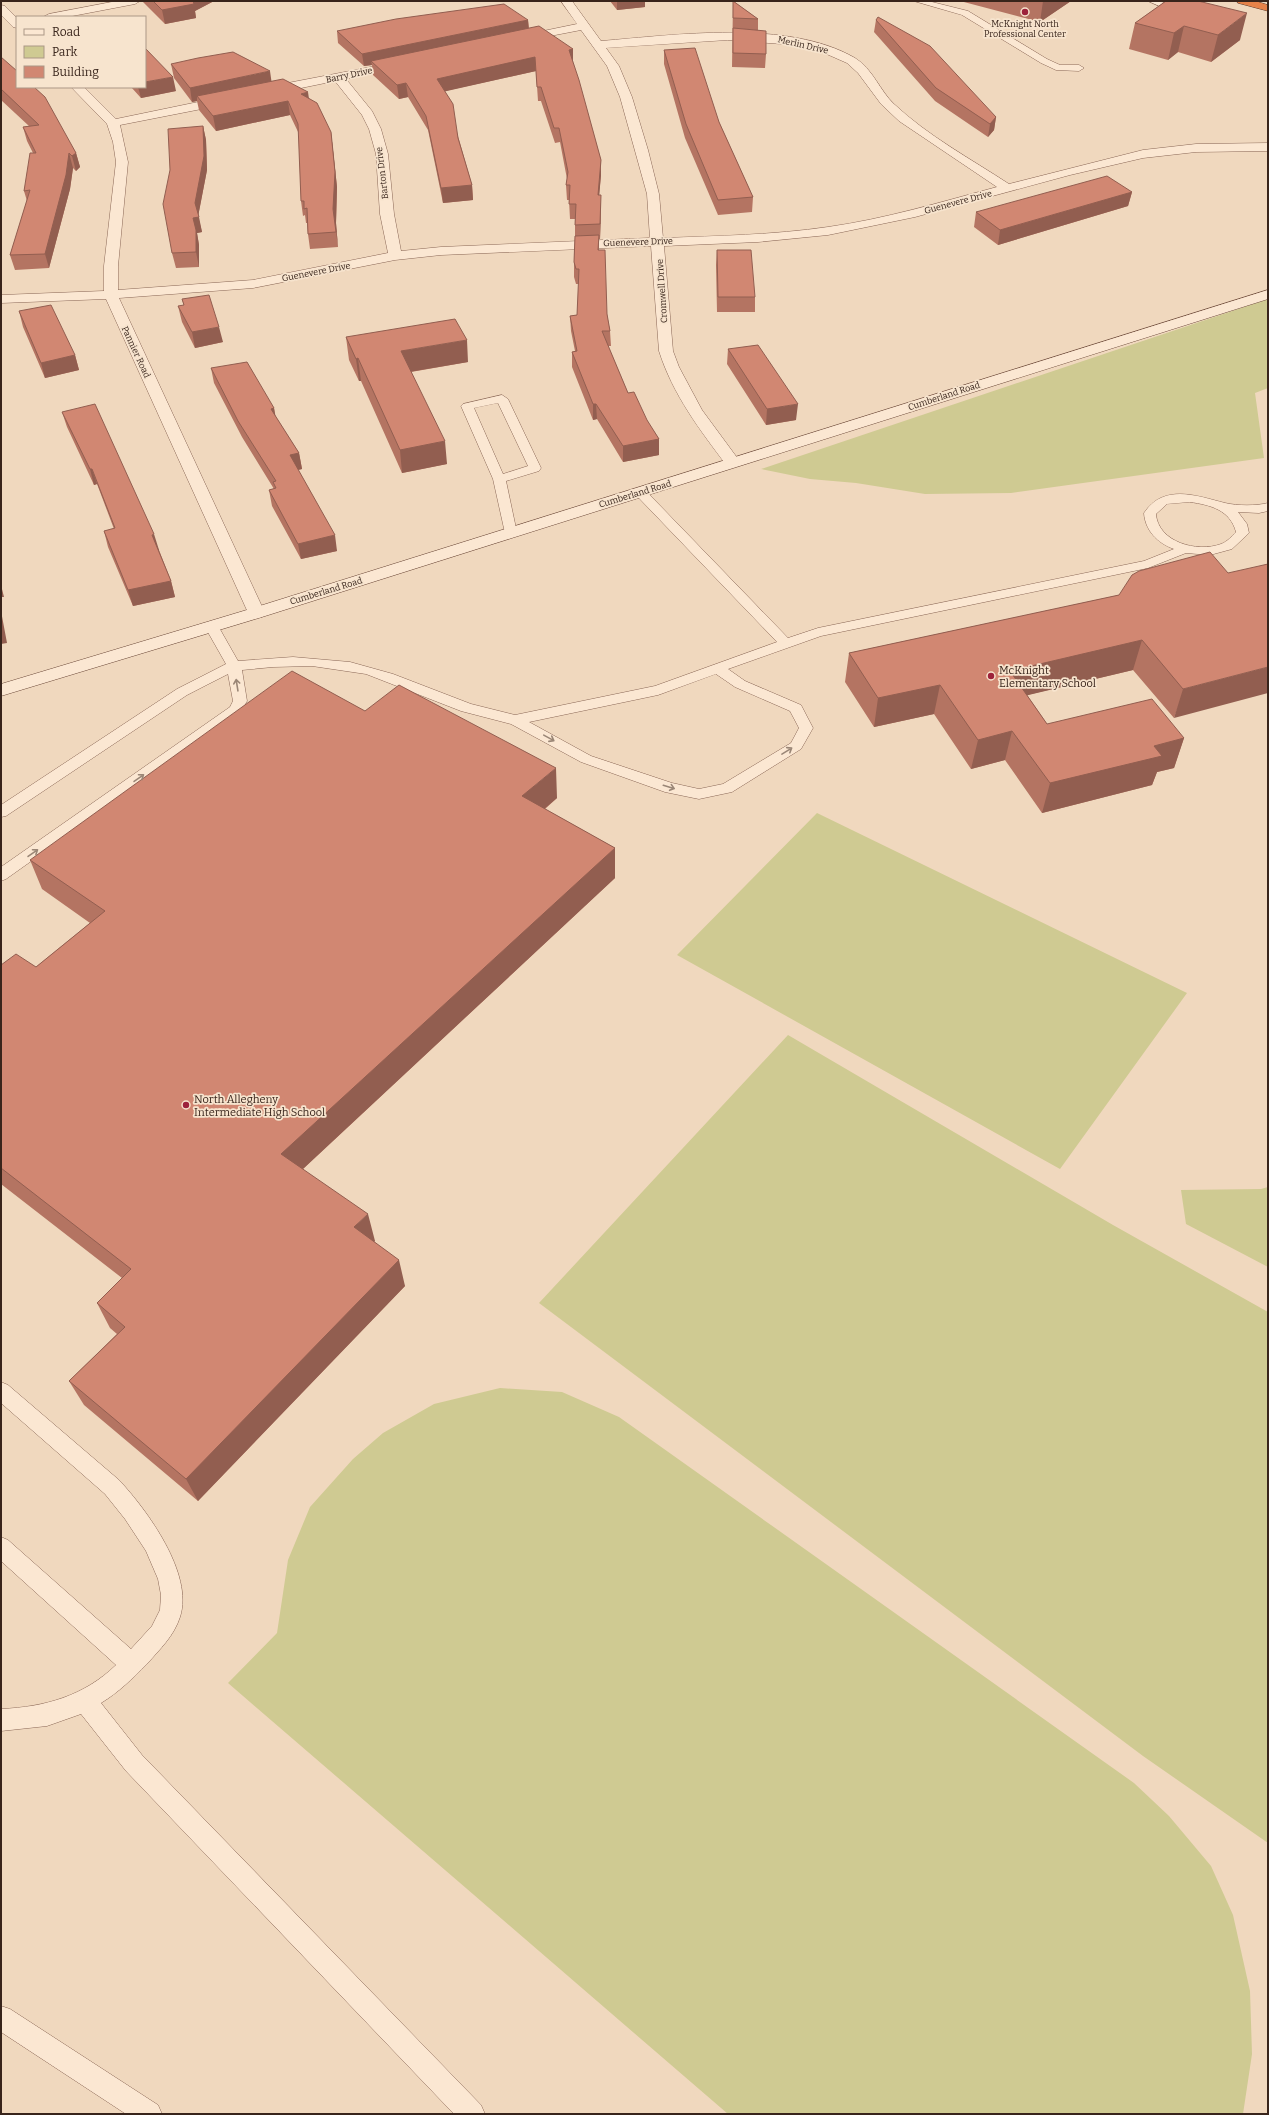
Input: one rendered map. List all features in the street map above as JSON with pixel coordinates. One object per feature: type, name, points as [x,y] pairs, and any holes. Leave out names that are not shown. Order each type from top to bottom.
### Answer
[{"type":"highway","points":[[1242,1],[1268,8]]},
{"type":"street","points":[[54,16],[135,1]]},
{"type":"street","name":"Cromwell Drive","points":[[566,1],[613,66],[620,81],[642,150],[653,194],[666,351],[671,368],[679,387],[733,464]]},
{"type":"street","points":[[1,8],[16,24]]},
{"type":"street","points":[[508,42],[585,26]]},
{"type":"street","name":"Merlin Drive","points":[[598,45],[756,37],[799,43],[836,53],[860,67],[880,95],[896,112],[1007,188]]},
{"type":"street","name":"Barry Drive","points":[[253,94],[415,61]]},
{"type":"street","name":"Barton Drive","points":[[338,77],[368,114],[375,129],[382,154],[387,214],[395,256]]},
{"type":"street","name":"Pannier Road","points":[[78,88],[113,123],[119,142],[122,162],[110,266],[111,294],[116,310],[256,613]]},
{"type":"street","points":[[113,123],[237,98]]},
{"type":"street","name":"Guenevere Drive","points":[[1,299],[111,294],[253,284],[395,256],[441,251],[758,238],[828,231],[915,213],[1066,172],[1143,154],[1196,148],[1268,147]]},
{"type":"street","name":"Cumberland Road","points":[[1,690],[212,627],[733,464],[1268,294]]},
{"type":"lane","points":[[918,1],[965,14],[1044,61],[1059,68],[1079,68]]},
{"type":"lane","points":[[1152,1],[1164,5]]},
{"type":"lane","points":[[499,479],[535,468],[502,400],[468,406],[499,479],[510,533]]},
{"type":"lane","points":[[640,492],[785,643]]},
{"type":"lane","points":[[1190,498],[1206,500],[1224,507],[1236,516],[1242,524],[1243,533],[1235,543],[1223,549],[1212,551],[1184,548],[1166,541],[1151,527],[1150,516],[1152,509],[1160,502],[1190,498]]},
{"type":"lane","points":[[1224,507],[1259,509],[1268,507]]},
{"type":"lane","points":[[1,812],[182,692],[234,666],[268,661],[302,660],[348,665],[387,676],[473,711],[496,718],[515,720],[658,690],[818,632],[1148,564],[1184,548]]},
{"type":"lane","points":[[1,875],[235,710],[240,701],[234,666],[212,627]]},
{"type":"lane","points":[[515,720],[586,759],[670,788],[699,794],[727,788],[796,746],[806,728],[796,708],[740,684],[718,669]]},
{"type":"lane","points":[[1,1391],[112,1487],[126,1502],[159,1556],[171,1587],[172,1610],[164,1630],[114,1681],[85,1701],[61,1712],[38,1718],[2,1719]]},
{"type":"lane","points":[[1,1548],[131,1664]]},
{"type":"lane","points":[[85,1701],[134,1763],[472,2114]]},
{"type":"lane","points":[[1,2018],[149,2114]]},
{"type":"green space","points":[[1268,299],[1268,388],[1255,393],[1264,458],[1011,493],[925,494],[856,483],[810,479],[761,469]]},
{"type":"green space","points":[[817,813],[1187,993],[1060,1169],[677,955]]},
{"type":"green space","points":[[788,1035],[1113,1225],[1268,1312],[1268,1843],[1143,1756],[539,1303]]},
{"type":"green space","points":[[1268,1187],[1268,1267],[1186,1224],[1181,1190],[1261,1189]]},
{"type":"green space","points":[[500,1388],[562,1392],[619,1417],[1134,1783],[1169,1816],[1211,1866],[1233,1915],[1250,1991],[1252,2054],[1243,2114],[728,2114],[228,1683],[277,1633],[288,1560],[310,1507],[353,1459],[383,1433],[434,1404]]},
{"type":"building","points":[[153,1],[193,1],[194,4],[162,10]]},
{"type":"building","points":[[733,1],[758,19],[733,18]]},
{"type":"building","points":[[1166,1],[1198,1],[1247,13],[1218,35],[1184,26],[1174,33],[1135,23]]},
{"type":"building","points":[[504,4],[528,20],[362,54],[337,31],[396,19]]},
{"type":"building","points":[[878,17],[930,46],[996,117],[990,124],[936,88],[876,20]]},
{"type":"building","points":[[539,26],[573,49],[569,50],[579,80],[601,160],[598,195],[601,195],[600,224],[575,225],[576,204],[569,204],[570,185],[566,185],[568,172],[559,128],[554,128],[541,87],[537,87],[535,57],[437,79],[453,104],[458,138],[472,185],[441,188],[426,116],[406,83],[397,85],[371,61]]},
{"type":"building","points":[[733,28],[766,31],[766,54],[733,53]]},
{"type":"building","points":[[695,48],[719,122],[753,197],[718,200],[686,124],[664,50]]},
{"type":"building","points":[[146,49],[173,77],[146,82]]},
{"type":"building","points":[[233,52],[270,71],[190,88],[171,64],[198,58]]},
{"type":"building","points":[[1,57],[16,70],[16,88],[35,88],[45,97],[76,153],[72,156],[69,153],[66,175],[45,254],[10,255],[30,190],[24,191],[30,153],[36,153],[23,127],[39,125],[1,89]]},
{"type":"building","points":[[283,79],[308,92],[301,94],[317,103],[331,132],[335,172],[333,209],[336,232],[308,234],[307,208],[304,209],[304,201],[301,201],[298,124],[288,101],[213,116],[197,96]]},
{"type":"building","points":[[203,126],[204,156],[195,203],[199,217],[193,218],[196,230],[196,252],[172,253],[163,204],[170,170],[168,129]]},
{"type":"building","points":[[1107,176],[1132,192],[1000,230],[976,212]]},
{"type":"building","points":[[599,235],[598,250],[605,250],[607,314],[610,331],[602,331],[628,393],[634,392],[647,420],[659,439],[623,446],[596,404],[593,404],[572,352],[577,351],[570,316],[577,315],[579,269],[576,269],[574,262],[575,236]]},
{"type":"building","points":[[717,250],[751,250],[755,297],[718,297]]},
{"type":"building","points":[[209,295],[219,327],[192,332],[178,306],[184,305],[182,299]]},
{"type":"building","points":[[51,305],[75,355],[41,363],[19,311]]},
{"type":"building","points":[[455,319],[467,340],[401,351],[445,441],[400,450],[358,358],[356,359],[346,337]]},
{"type":"building","points":[[758,345],[798,404],[767,409],[728,349]]},
{"type":"building","points":[[247,362],[274,408],[271,409],[299,453],[290,455],[335,535],[298,544],[269,490],[276,488],[273,482],[276,481],[238,421],[211,368]]},
{"type":"building","points":[[95,404],[154,534],[152,535],[171,581],[128,590],[104,531],[115,528],[92,469],[90,469],[62,412]]},
{"type":"building","points":[[1210,552],[1228,573],[1268,564],[1268,667],[1183,689],[1142,640],[1010,671],[1047,724],[1152,699],[1184,738],[1154,746],[1162,756],[1050,783],[1012,731],[978,740],[940,685],[878,698],[849,653],[1119,595],[1132,575],[1139,571]]},
{"type":"building","name":"North Allegheny Intermediate High School","points":[[292,671],[365,711],[399,685],[556,768],[522,796],[615,848],[281,1154],[368,1214],[354,1227],[399,1260],[186,1479],[69,1381],[125,1327],[97,1303],[131,1269],[1,1168],[1,965],[16,954],[36,967],[105,911],[30,860]]},
{"type":"place","name":"McKnight North Professional Center","points":[[1025,12]]},
{"type":"place","name":"McKnight Elementary School","points":[[991,676]]},
{"type":"place","name":"North Allegheny Intermediate High School","points":[[186,1105]]}]
